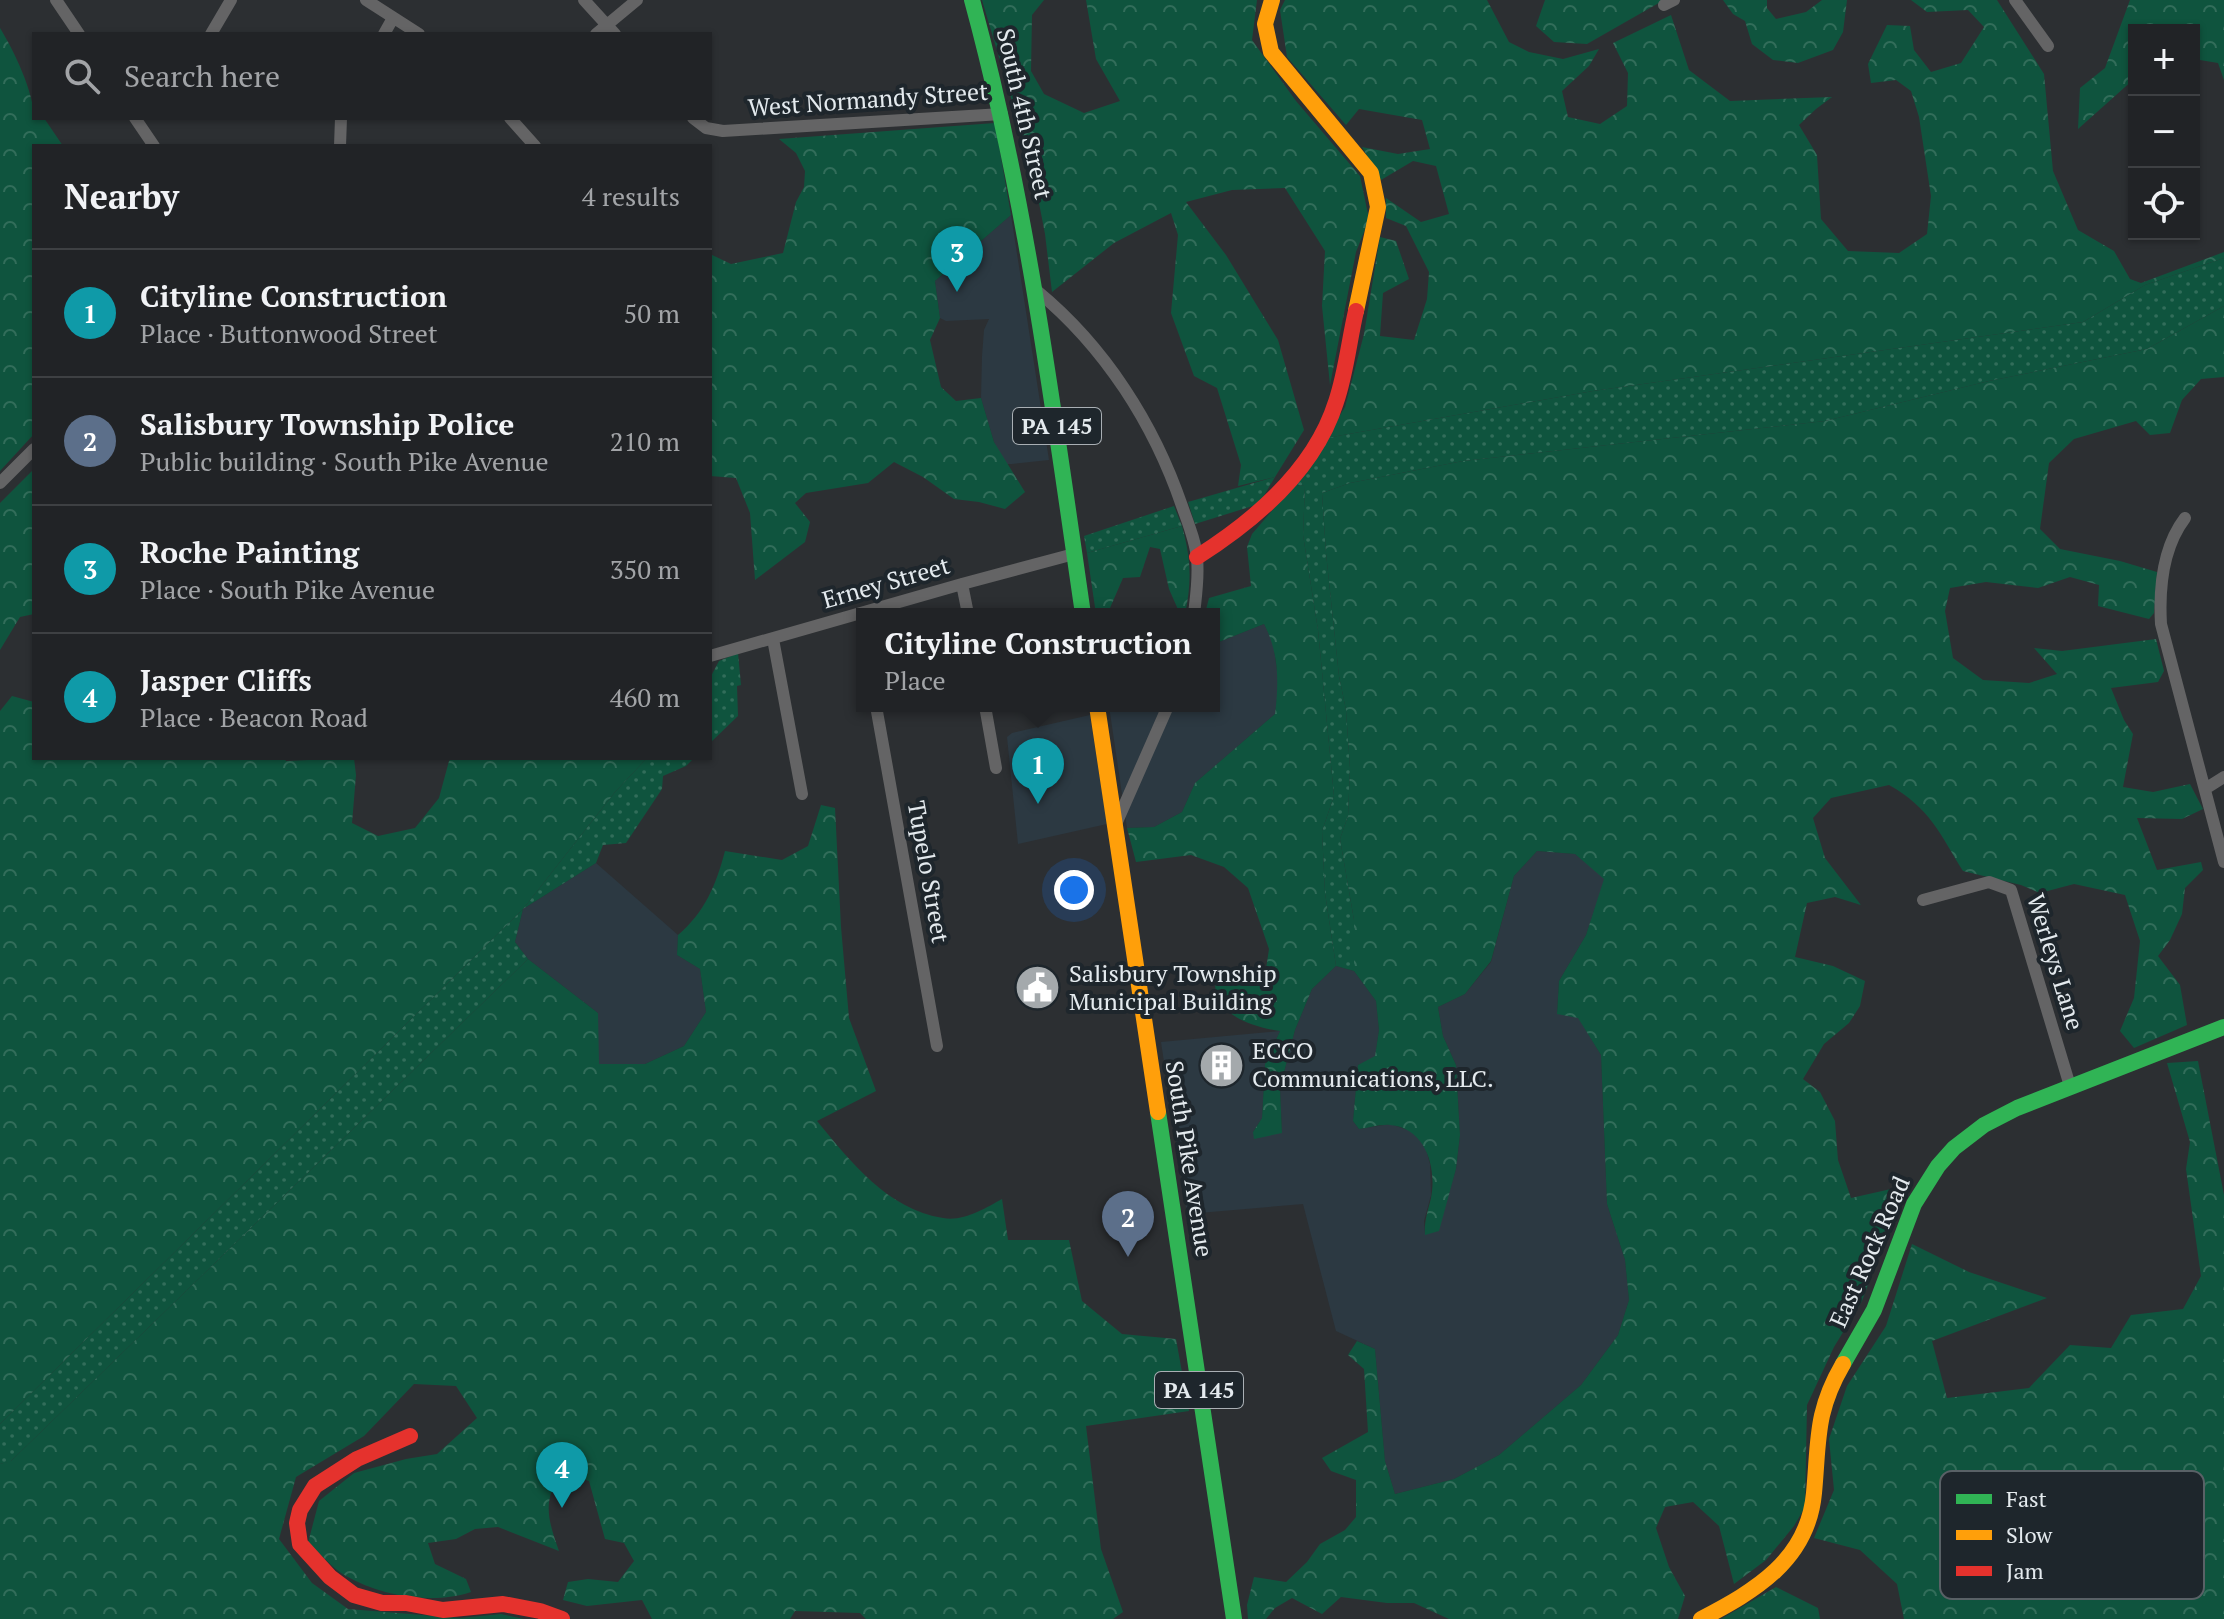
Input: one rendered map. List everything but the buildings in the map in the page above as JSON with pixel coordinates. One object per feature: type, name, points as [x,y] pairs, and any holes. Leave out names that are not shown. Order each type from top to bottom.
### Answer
[{"type":"street","points":[[56,0],[78,32]]},
{"type":"street","points":[[212,32],[231,0]]},
{"type":"street","points":[[366,0],[416,32]]},
{"type":"street","points":[[584,0],[611,29],[637,0]]},
{"type":"street","points":[[1197,557],[1257,514],[1304,458],[1331,417],[1378,207],[1371,173],[1271,52],[1265,24],[1272,0]]},
{"type":"street","points":[[2015,0],[2048,46]]},
{"type":"street","name":"South 4th Street","points":[[973,2],[1002,114],[1037,291]]},
{"type":"street","points":[[385,32],[393,18]]},
{"type":"street","name":"West Normandy Street","points":[[696,120],[706,128],[723,131],[1002,114]]},
{"type":"street","points":[[136,120],[153,144]]},
{"type":"street","points":[[340,144],[341,120]]},
{"type":"street","points":[[512,120],[533,144]]},
{"type":"street","points":[[1037,291],[1091,345],[1142,415],[1174,483],[1197,557],[1194,608]]},
{"type":"street","name":"PA 145","points":[[1037,291],[1082,608]]},
{"type":"street","points":[[0,483],[32,451]]},
{"type":"street","points":[[2185,518],[2177,529],[2165,565],[2161,586],[2161,624],[2224,862]]},
{"type":"street","name":"Erney Street","points":[[893,608],[962,584],[1074,554]]},
{"type":"street","points":[[962,584],[967,608]]},
{"type":"street","name":"Erney Street","points":[[712,655],[856,620]]},
{"type":"street","points":[[773,639],[802,794]]},
{"type":"street","name":"Tupelo Street","points":[[877,712],[937,1046]]},
{"type":"street","points":[[986,712],[996,768]]},
{"type":"street","name":"South Pike Avenue","points":[[1098,712],[1234,1619]]},
{"type":"street","points":[[1115,827],[1165,712]]},
{"type":"street","points":[[2205,789],[2224,777]]},
{"type":"street","name":"Werleys Lane","points":[[1923,900],[1989,882],[2011,890],[2070,1086]]},
{"type":"street","name":"East Rock Road","points":[[1701,1619],[1763,1585],[1784,1566],[1804,1537],[1814,1501],[1818,1429],[1825,1400],[1874,1308],[1915,1199],[1924,1183],[1956,1146],[2012,1110],[2224,1027]]},
{"type":"street","points":[[410,1436],[357,1459],[315,1486],[300,1510],[297,1523],[300,1544],[330,1577],[354,1595],[382,1603],[406,1603],[443,1610],[503,1604],[562,1619]]},
{"type":"shaded area","points":[[1011,215],[1049,460],[1005,464],[994,442],[981,398],[984,330],[989,319],[946,321],[940,318],[935,281]]},
{"type":"shaded area","points":[[1264,624],[1273,642],[1279,685],[1275,714],[1195,783],[1182,812],[1154,827],[1127,828],[1110,712],[1220,712],[1220,642]]},
{"type":"shaded area","points":[[1090,715],[1107,824],[1018,844],[1007,737],[1012,733]]},
{"type":"shaded area","points":[[1537,851],[1575,854],[1605,878],[1586,935],[1559,981],[1557,1013],[1578,1017],[1601,1055],[1607,1204],[1625,1260],[1629,1300],[1618,1335],[1581,1385],[1499,1455],[1454,1479],[1395,1494],[1385,1461],[1375,1349],[1336,1331],[1303,1204],[1187,1214],[1161,1042],[1280,1031],[1265,1064],[1262,1118],[1253,1132],[1282,1133],[1280,1088],[1295,1030],[1312,989],[1336,966],[1354,971],[1376,1001],[1379,1030],[1375,1057],[1358,1065],[1353,1121],[1359,1129],[1390,1124],[1411,1131],[1425,1146],[1430,1164],[1431,1195],[1424,1221],[1425,1234],[1438,1231],[1456,1169],[1460,1135],[1456,1065],[1443,1036],[1438,1007],[1465,994],[1491,962],[1514,876]]},
{"type":"shaded area","points":[[596,863],[678,935],[677,955],[700,969],[706,1012],[684,1046],[645,1064],[598,1065],[598,1013],[528,959],[515,942],[523,909]]},
{"type":"green space","points":[[982,0],[1044,0],[1032,15],[1031,71],[1044,94],[1084,113],[1120,101],[1096,59],[1086,0],[1257,0],[1252,40],[1296,101],[1360,176],[1369,219],[1356,252],[1330,385],[1322,306],[1325,251],[1285,188],[1232,190],[1186,202],[1226,255],[1278,340],[1304,430],[1275,477],[1238,486],[1241,465],[1217,388],[1194,376],[1171,313],[1178,235],[1171,213],[1114,243],[1052,292],[1033,172]]},
{"type":"green space","points":[[1285,0],[1487,0],[1509,42],[1529,52],[1563,59],[1599,49],[1589,66],[1562,91],[1568,117],[1600,124],[1627,106],[1628,73],[1613,43],[1671,15],[1689,70],[1730,101],[1832,97],[1799,125],[1817,155],[1821,219],[1848,251],[1899,253],[1927,234],[1931,196],[1919,117],[1911,91],[1896,80],[1871,83],[1868,64],[1887,25],[1910,26],[1914,50],[1931,72],[1961,63],[1984,27],[1968,10],[1927,12],[1911,0],[1997,0],[2044,74],[2053,171],[2078,230],[2114,251],[2130,279],[2141,283],[2224,252],[2224,258],[2145,285],[2083,322],[1593,391],[1326,438],[1345,407],[1364,334],[1380,237],[1396,241],[1409,279],[1383,293],[1380,336],[1414,340],[1427,299],[1429,272],[1406,226],[1386,218],[1386,198],[1421,222],[1449,214],[1436,166],[1413,161],[1381,180],[1362,147],[1398,154],[1430,149],[1422,120],[1359,109],[1346,125],[1287,57],[1280,10]]},
{"type":"green space","points":[[1545,0],[1664,0],[1587,44],[1554,42],[1536,26]]},
{"type":"green space","points":[[1723,0],[1767,0],[1767,8],[1776,19],[1806,12],[1822,0],[1847,0],[1843,32],[1833,50],[1798,63],[1773,60],[1752,44],[1745,21],[1733,14]]},
{"type":"green space","points":[[2130,0],[2224,0],[2224,80],[2218,63],[2200,60],[2200,24],[2128,24],[2128,84],[2078,129],[2080,88],[2105,68]]},
{"type":"green space","points":[[0,28],[27,84],[32,120],[45,120],[62,144],[32,144],[32,436],[0,471]]},
{"type":"green space","points":[[995,123],[1011,215],[935,281],[940,318],[930,340],[941,387],[956,401],[981,398],[994,442],[1025,492],[1005,509],[954,499],[923,477],[894,462],[868,483],[806,493],[795,503],[810,522],[805,542],[755,580],[750,513],[736,478],[712,476],[712,255],[731,264],[783,253],[796,202],[804,187],[805,171],[796,153],[779,139]]},
{"type":"green space","points":[[2224,258],[2224,306],[2147,349],[1989,381],[1825,421],[1463,461],[1350,483],[1322,493],[1350,768],[1348,816],[1340,839],[1354,920],[1354,971],[1336,966],[1325,893],[1322,831],[1334,796],[1318,630],[1303,535],[1305,486],[1294,485],[1326,438],[1593,391],[2083,322],[2145,285]]},
{"type":"green space","points":[[2224,306],[2224,377],[2201,379],[2182,400],[2170,433],[2150,435],[2136,421],[2074,439],[2049,463],[2040,529],[2060,549],[2157,572],[2154,613],[2149,619],[2098,606],[2099,585],[2070,577],[2038,588],[1986,582],[1950,588],[1945,611],[1953,658],[1983,680],[2029,683],[2057,674],[2034,648],[2062,651],[2156,639],[2164,671],[2158,682],[2111,688],[2133,734],[2123,787],[2153,792],[2190,784],[2203,809],[2182,819],[2137,818],[2157,870],[2201,862],[2203,870],[2185,888],[2182,914],[2170,940],[2158,956],[2180,985],[2187,1025],[2134,1048],[2120,1031],[2134,998],[2140,941],[2125,895],[2074,884],[2040,893],[2021,885],[1963,871],[1924,813],[1889,785],[1831,798],[1813,818],[1825,858],[1861,905],[1835,897],[1807,903],[1795,957],[1833,966],[1865,981],[1860,1006],[1849,1023],[1824,1044],[1803,1079],[1820,1092],[1835,1121],[1838,1160],[1851,1198],[1891,1189],[1898,1204],[1862,1301],[1834,1347],[1807,1405],[1805,1507],[1794,1526],[1766,1560],[1734,1584],[1719,1526],[1693,1502],[1665,1507],[1656,1528],[1669,1567],[1685,1596],[1678,1619],[1449,1619],[1414,1603],[1341,1597],[1322,1614],[1292,1598],[1275,1608],[1266,1619],[1248,1619],[1247,1605],[1254,1577],[1286,1582],[1320,1544],[1345,1530],[1356,1517],[1356,1480],[1331,1471],[1322,1458],[1368,1432],[1364,1369],[1348,1355],[1357,1341],[1375,1349],[1385,1461],[1395,1494],[1454,1479],[1499,1455],[1581,1385],[1618,1335],[1629,1300],[1625,1260],[1607,1204],[1601,1055],[1578,1018],[1557,1014],[1559,981],[1586,935],[1604,879],[1575,854],[1537,851],[1514,876],[1491,961],[1465,994],[1438,1007],[1443,1036],[1456,1065],[1460,1135],[1456,1169],[1439,1231],[1425,1235],[1432,1174],[1426,1151],[1420,1142],[1402,1128],[1386,1125],[1359,1129],[1353,1121],[1358,1065],[1375,1056],[1379,1030],[1376,1001],[1354,971],[1354,920],[1340,839],[1348,816],[1350,768],[1322,493],[1350,483],[1463,461],[1825,421],[1989,381],[2147,349]]},
{"type":"green space","points":[[32,471],[32,614],[20,617],[0,650],[0,503]]},
{"type":"green space","points":[[1275,477],[1259,504],[1195,524],[1188,502]]},
{"type":"green space","points":[[1294,485],[1305,486],[1303,535],[1318,630],[1334,796],[1322,831],[1325,893],[1336,966],[1312,989],[1295,1030],[1280,1088],[1282,1133],[1254,1139],[1253,1132],[1262,1118],[1265,1064],[1280,1031],[1248,1023],[1229,1012],[1217,995],[1215,984],[1266,969],[1269,949],[1248,888],[1224,867],[1191,855],[1136,862],[1127,828],[1154,827],[1182,812],[1195,783],[1275,714],[1277,668],[1264,624],[1220,642],[1220,608],[1206,608],[1209,598],[1251,586],[1247,547],[1252,534]]},
{"type":"green space","points":[[1174,506],[1182,526],[1087,553],[1084,536]]},
{"type":"green space","points":[[1182,526],[1190,570],[1186,608],[1177,608],[1169,589],[1160,549],[1150,547],[1140,577],[1123,578],[1110,608],[1095,608],[1087,553]]},
{"type":"green space","points":[[738,653],[741,685],[737,686],[738,716],[712,741],[712,674],[719,661]]},
{"type":"green space","points":[[12,696],[32,701],[32,760],[354,760],[352,823],[378,836],[415,828],[439,798],[450,760],[645,760],[615,792],[523,909],[0,1424],[0,711]]},
{"type":"green space","points":[[645,760],[692,760],[663,776],[662,789],[626,843],[603,845],[596,863],[523,909],[615,792]]},
{"type":"green space","points":[[821,805],[835,808],[849,1018],[876,1091],[817,1121],[872,1182],[904,1205],[951,1219],[974,1213],[1002,1199],[1008,1240],[1069,1240],[1082,1301],[1122,1334],[1176,1339],[1189,1411],[1086,1426],[1101,1549],[1123,1612],[1113,1619],[866,1619],[860,1613],[795,1611],[790,1619],[652,1619],[642,1600],[587,1606],[563,1600],[568,1582],[588,1579],[618,1582],[634,1561],[624,1543],[605,1539],[589,1481],[564,1474],[556,1483],[549,1501],[552,1530],[559,1551],[498,1527],[475,1529],[456,1539],[428,1543],[435,1564],[466,1579],[471,1592],[424,1598],[375,1589],[341,1573],[308,1543],[319,1501],[354,1473],[437,1454],[477,1418],[456,1386],[414,1384],[364,1436],[296,1477],[279,1539],[312,1583],[348,1609],[460,1618],[501,1614],[524,1619],[0,1619],[0,1464],[11,1461],[528,959],[598,1013],[599,1064],[645,1064],[684,1046],[706,1012],[700,969],[677,955],[678,935],[708,897],[725,851],[782,860],[808,846]]},
{"type":"green space","points":[[523,909],[515,942],[528,959],[10,1462],[0,1464],[0,1424]]},
{"type":"green space","points":[[2198,1061],[2224,1195],[2224,1619],[1904,1619],[1897,1584],[1860,1550],[1814,1538],[1834,1490],[1829,1439],[1847,1386],[1886,1326],[1912,1244],[1969,1272],[2047,1298],[1932,1341],[1947,1398],[2029,1388],[2070,1345],[2111,1348],[2131,1315],[2183,1309],[2201,1276],[2186,1169],[2190,1142],[2167,1063]]},
{"type":"green space","points":[[1776,1587],[1818,1608],[1820,1619],[1721,1619]]},
{"type":"traffic: fast","points":[[972,0],[1023,229],[1082,608]]},
{"type":"traffic: fast","points":[[1843,1364],[1874,1310],[1914,1204],[1938,1166],[1954,1148],[1984,1125],[2017,1108],[2224,1027]]},
{"type":"traffic: fast","points":[[1158,1112],[1234,1619]]},
{"type":"traffic: slow","points":[[1272,0],[1265,24],[1271,52],[1371,173],[1378,207],[1356,311]]},
{"type":"traffic: slow","points":[[1098,712],[1158,1112]]},
{"type":"traffic: slow","points":[[1701,1619],[1741,1597],[1776,1571],[1801,1537],[1810,1517],[1823,1412],[1843,1364]]},
{"type":"traffic: jam","points":[[1197,557],[1260,510],[1298,471],[1313,449],[1326,426],[1339,391],[1356,311]]},
{"type":"traffic: jam","points":[[410,1436],[357,1459],[315,1486],[300,1510],[297,1523],[300,1544],[330,1577],[354,1595],[382,1603],[406,1603],[443,1610],[503,1604],[562,1619]]},
{"type":"place","name":"Roche Painting","points":[[957,292]]},
{"type":"place","name":"Cityline Construction","points":[[1038,804]]},
{"type":"place","name":"Salisbury Township Municipal Building","points":[[1038,988]]},
{"type":"place","name":"ECCO Communications, LLC.","points":[[1221,1065]]},
{"type":"place","name":"Salisbury Township Police","points":[[1128,1257]]},
{"type":"place","name":"Jasper Cliffs","points":[[562,1508]]}]
